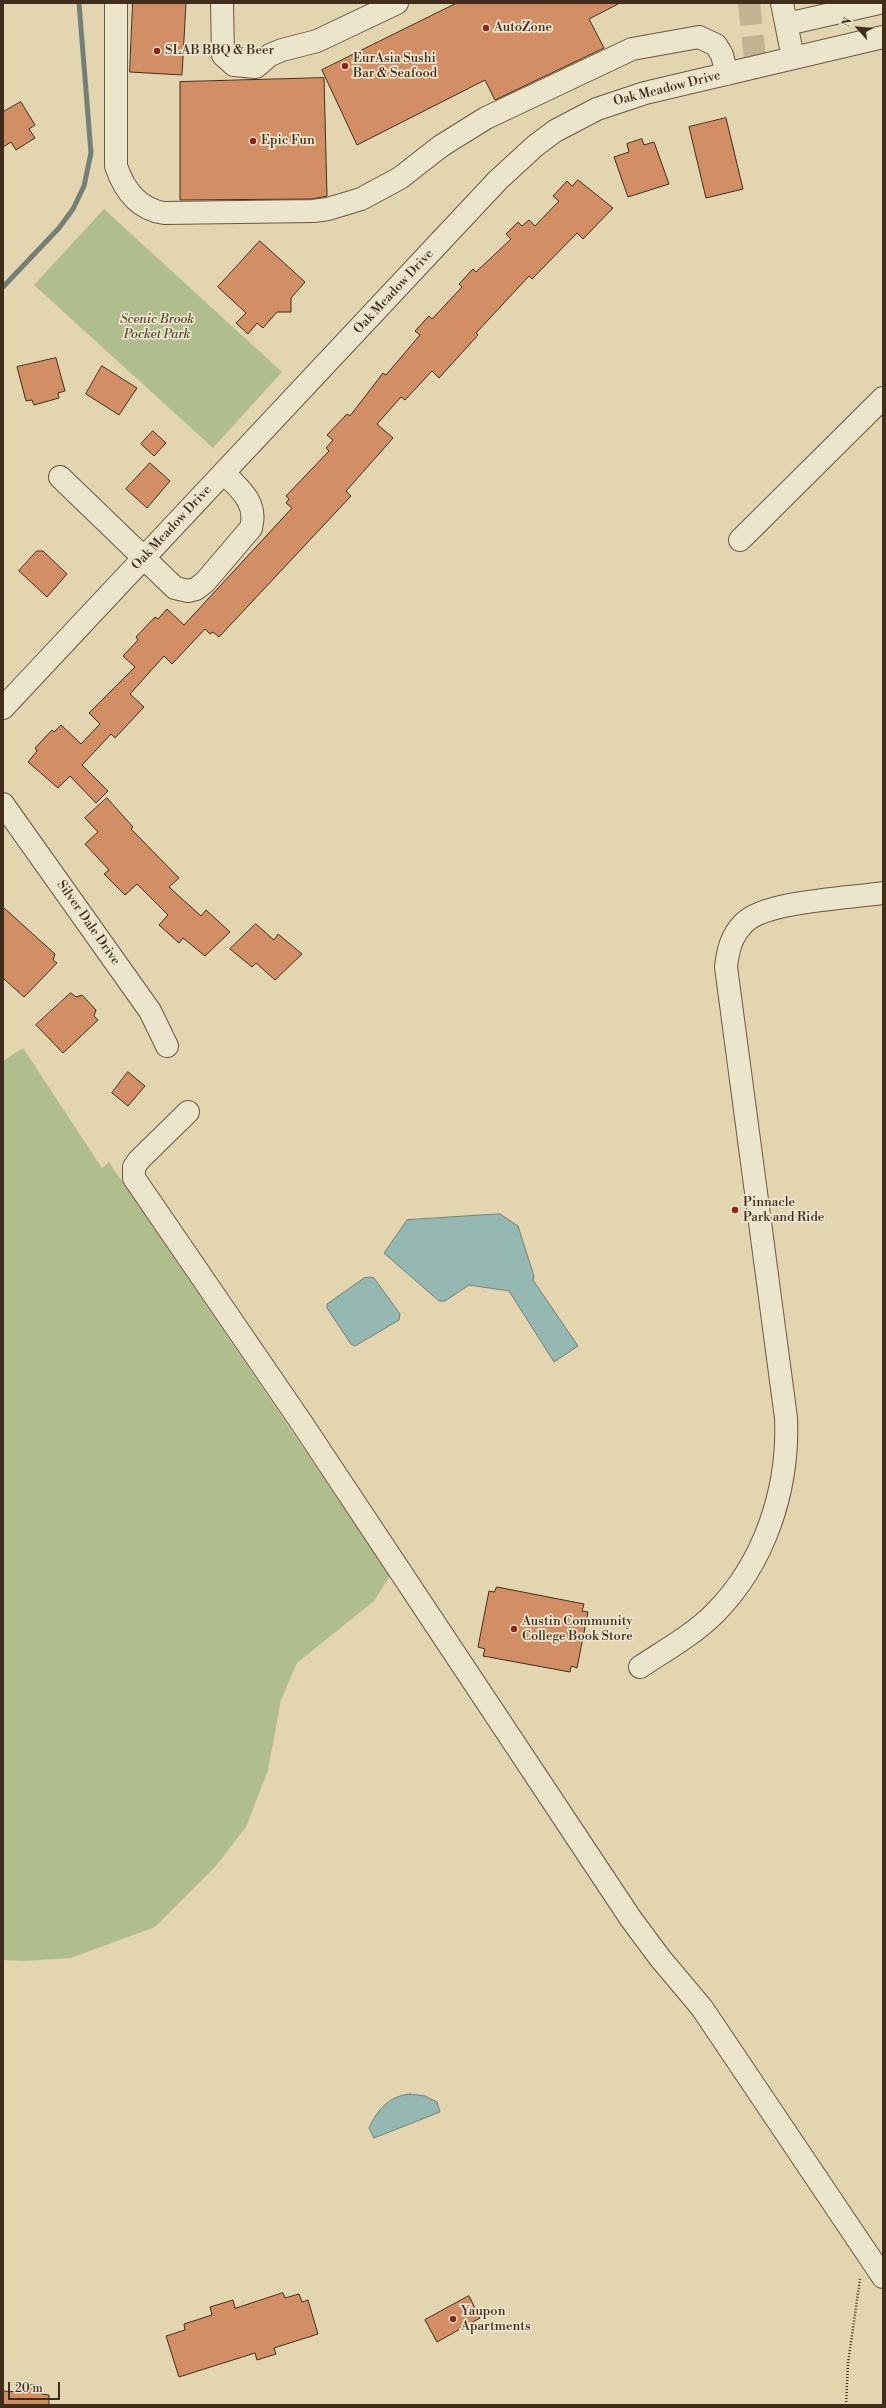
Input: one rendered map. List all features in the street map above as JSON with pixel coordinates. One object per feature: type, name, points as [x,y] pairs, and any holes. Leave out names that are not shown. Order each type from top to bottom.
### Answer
[{"type":"street","points":[[116,3],[116,166],[122,182],[132,196],[147,208],[164,213],[313,211],[328,209],[361,199],[400,178],[441,146],[486,118],[632,49],[699,37],[716,45],[722,55],[727,74]]},
{"type":"street","points":[[222,3],[223,55],[234,65],[256,67],[276,52],[317,40],[397,3]]},
{"type":"street","points":[[782,3],[793,58]]},
{"type":"street","points":[[787,24],[879,3]]},
{"type":"street","name":"Oak Meadow Drive","points":[[3,708],[498,180],[535,146],[555,131],[597,108],[645,92],[883,37]]},
{"type":"street","points":[[740,540],[883,398]]},
{"type":"street","points":[[60,477],[143,559],[178,590],[184,592],[196,589],[204,582],[248,534],[253,522],[250,502],[245,493],[224,473]]},
{"type":"street","name":"Silver Dale Drive","points":[[3,804],[150,1011],[167,1046]]},
{"type":"street","points":[[640,1667],[701,1625],[734,1590],[750,1567],[768,1530],[774,1513],[786,1464],[786,1418],[726,968],[728,949],[732,938],[744,922],[760,913],[786,906],[883,894]]},
{"type":"street","points":[[188,1112],[139,1160],[134,1167],[134,1178],[313,1440],[631,1919],[660,1958],[702,2008],[883,2277]]},
{"type":"path","points":[[846,2405],[848,2363],[864,2249]]},
{"type":"green space","name":"Scenic Brook Pocket Park","points":[[104,209],[282,372],[213,448],[34,285]]},
{"type":"green space","points":[[23,1048],[102,1168],[109,1162],[390,1576],[374,1601],[297,1663],[281,1700],[268,1770],[246,1827],[215,1867],[155,1927],[71,1958],[24,1961],[3,1960],[3,1061]]},
{"type":"water","points":[[500,1214],[518,1226],[534,1276],[533,1280],[578,1346],[554,1362],[509,1291],[469,1285],[445,1301],[439,1301],[384,1253],[407,1220]]},
{"type":"water","points":[[364,1278],[374,1278],[400,1314],[399,1320],[355,1346],[351,1344],[327,1308],[327,1304]]},
{"type":"water","points":[[410,2094],[425,2096],[437,2102],[440,2112],[374,2138],[369,2128],[380,2109],[396,2097]]},
{"type":"building","points":[[133,3],[186,3],[182,75],[130,72]]},
{"type":"building","points":[[457,3],[620,3],[589,19],[604,48],[495,100],[485,80],[357,145],[322,70]]},
{"type":"building","name":"Epic Fun","points":[[324,78],[327,196],[312,199],[180,200],[180,82]]},
{"type":"building","points":[[21,102],[35,125],[29,129],[35,138],[16,150],[11,142],[3,147],[3,112]]},
{"type":"building","points":[[726,118],[743,189],[706,198],[689,127]]},
{"type":"building","points":[[642,139],[644,145],[654,142],[669,184],[628,197],[614,157],[629,152],[627,144]]},
{"type":"building","points":[[578,180],[613,208],[583,239],[577,233],[532,279],[529,276],[476,333],[478,335],[439,378],[432,371],[405,400],[401,397],[377,424],[393,438],[346,491],[351,496],[219,637],[213,632],[210,634],[205,629],[172,664],[164,656],[130,694],[144,707],[115,738],[111,734],[82,765],[108,791],[96,803],[70,776],[58,788],[28,762],[37,751],[35,748],[52,730],[54,732],[61,725],[81,744],[100,724],[89,713],[135,667],[123,656],[138,640],[136,637],[155,617],[158,619],[167,609],[184,625],[292,508],[286,503],[289,499],[286,496],[329,451],[326,448],[333,440],[327,435],[347,414],[350,416],[383,373],[386,375],[420,335],[415,331],[429,316],[432,319],[462,287],[459,284],[473,269],[476,272],[511,239],[506,234],[518,222],[522,226],[529,220],[535,226],[559,201],[553,196],[567,181],[572,186]]},
{"type":"building","points":[[260,241],[305,282],[291,298],[291,312],[277,312],[263,328],[257,323],[248,334],[236,323],[246,313],[218,287]]},
{"type":"building","points":[[56,358],[65,391],[58,393],[59,398],[34,405],[32,400],[26,401],[17,367]]},
{"type":"building","points":[[102,366],[137,388],[119,415],[86,394]]},
{"type":"building","points":[[153,431],[166,443],[154,456],[141,444]]},
{"type":"building","points":[[150,463],[170,481],[147,508],[126,489]]},
{"type":"building","points":[[37,551],[43,551],[67,574],[47,597],[19,571]]},
{"type":"building","points":[[107,798],[133,827],[131,829],[179,878],[169,887],[201,916],[206,910],[230,932],[205,956],[183,938],[179,943],[159,925],[168,915],[137,884],[125,895],[104,874],[109,870],[85,844],[98,832],[85,818]]},
{"type":"building","points":[[3,907],[55,954],[53,960],[57,963],[24,997],[3,978]]},
{"type":"building","points":[[256,924],[274,940],[278,934],[302,954],[275,980],[256,963],[252,967],[230,949]]},
{"type":"building","points":[[71,993],[76,997],[82,995],[96,1010],[94,1016],[98,1020],[63,1053],[36,1025]]},
{"type":"building","points":[[128,1072],[145,1086],[128,1106],[112,1093]]},
{"type":"building","points":[[497,1587],[584,1604],[582,1611],[588,1612],[577,1668],[571,1666],[570,1672],[483,1656],[485,1649],[478,1647],[489,1591],[494,1592]]},
{"type":"building","points":[[283,2293],[285,2298],[299,2294],[302,2302],[308,2300],[318,2334],[274,2348],[276,2354],[257,2360],[255,2353],[179,2377],[166,2336],[185,2330],[184,2324],[212,2315],[210,2307],[233,2300],[235,2308]]},
{"type":"building","name":"Yaupon Apartments","points":[[469,2296],[480,2318],[437,2342],[425,2320]]},
{"type":"building","points":[[19,2383],[42,2386],[42,2394],[49,2395],[49,2405],[3,2405],[3,2391],[17,2392]]},
{"type":"waterway","points":[[3,287],[59,228],[73,209],[84,186],[91,153],[79,3]]},
{"type":"tunnel","points":[[749,3],[756,67]]},
{"type":"place","name":"AutoZone","points":[[486,28]]},
{"type":"place","name":"SLAB BBQ & Beer","points":[[157,51]]},
{"type":"place","name":"EurAsia Sushi Bar & Seafood","points":[[345,66]]},
{"type":"place","name":"Epic Fun","points":[[253,141]]},
{"type":"place","name":"Pinnacle Park and Ride","points":[[735,1210]]},
{"type":"place","name":"Austin Community College Book Store","points":[[514,1629]]},
{"type":"place","name":"Yaupon Apartments","points":[[453,2319]]}]
